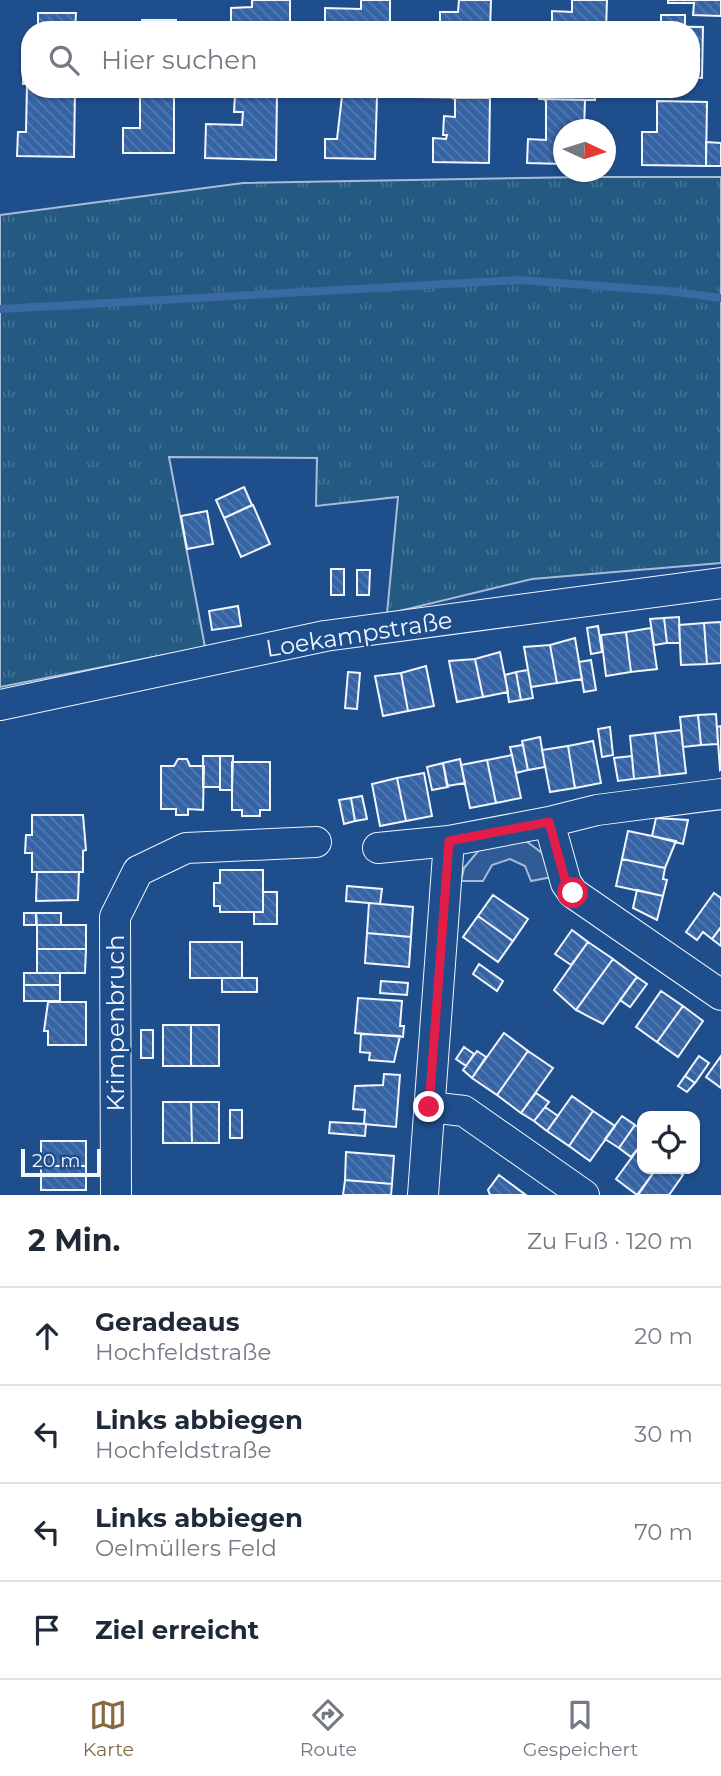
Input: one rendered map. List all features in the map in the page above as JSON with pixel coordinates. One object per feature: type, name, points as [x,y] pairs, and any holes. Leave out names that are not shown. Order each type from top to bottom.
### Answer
[{"type":"street","name":"Loekampstraße","points":[[0,705],[325,636],[721,583]]},
{"type":"street","points":[[379,848],[449,841],[597,810],[721,794]]},
{"type":"street","points":[[549,822],[566,883],[573,893],[721,995]]},
{"type":"street","points":[[423,1195],[449,841]]},
{"type":"street","name":"Krimpenbruch","points":[[116,1195],[115,917],[138,871],[186,848],[316,842]]},
{"type":"street","points":[[429,1107],[464,1111],[584,1195]]},
{"type":"green space","points":[[616,177],[721,177],[721,563],[532,579],[387,614],[398,497],[316,506],[317,458],[169,457],[205,647],[0,687],[0,215],[243,183],[553,178],[553,182],[616,182]]},
{"type":"shaded area","points":[[526,841],[542,853],[552,877],[531,881],[525,866],[510,859],[492,865],[483,881],[461,881],[464,868],[484,844]]},
{"type":"building","points":[[252,0],[290,0],[290,21],[231,21],[231,8],[252,7]]},
{"type":"building","points":[[361,0],[390,0],[390,21],[325,21],[325,8],[361,9]]},
{"type":"building","points":[[459,0],[491,0],[490,21],[440,21],[440,12],[458,12]]},
{"type":"building","points":[[572,0],[607,0],[606,21],[552,21],[552,11],[572,12]]},
{"type":"building","points":[[668,0],[721,0],[721,16],[693,15],[694,3],[668,3]]},
{"type":"building","points":[[38,13],[76,13],[76,21],[38,21]]},
{"type":"building","points":[[661,15],[685,15],[685,21],[661,21]]},
{"type":"building","points":[[142,20],[176,20],[176,21]]},
{"type":"building","points":[[700,27],[703,27],[700,78]]},
{"type":"building","points":[[27,98],[75,98],[74,157],[17,156],[18,132],[26,132]]},
{"type":"building","points":[[140,98],[174,98],[174,153],[123,153],[123,128],[140,128]]},
{"type":"building","points":[[235,98],[277,98],[276,160],[205,158],[206,124],[242,125],[243,112],[234,112]]},
{"type":"building","points":[[342,98],[377,98],[375,159],[325,158],[325,139],[337,139]]},
{"type":"building","points":[[452,98],[490,98],[489,163],[433,162],[433,138],[446,139],[447,135],[443,135],[444,116],[455,117],[455,99]]},
{"type":"building","points":[[595,98],[595,100],[539,99]]},
{"type":"building","points":[[543,99],[585,100],[584,119],[553,119],[553,164],[527,163],[528,139],[546,140],[546,101]]},
{"type":"building","points":[[657,101],[707,102],[706,166],[642,165],[642,132],[657,132]]},
{"type":"building","points":[[706,142],[721,143],[721,166],[706,166]]},
{"type":"building","points":[[244,487],[252,505],[224,518],[216,500]]},
{"type":"building","points":[[253,505],[270,544],[241,557],[224,518]]},
{"type":"building","points":[[207,511],[213,544],[187,549],[181,516]]},
{"type":"building","points":[[331,569],[344,569],[344,595],[331,595]]},
{"type":"building","points":[[357,570],[370,570],[369,595],[357,595]]},
{"type":"building","points":[[238,606],[241,626],[212,630],[209,611]]},
{"type":"building","points":[[679,617],[680,643],[667,643],[664,618]]},
{"type":"building","points":[[664,618],[667,643],[654,645],[650,619]]},
{"type":"building","points":[[721,622],[721,663],[707,664],[704,623]]},
{"type":"building","points":[[704,623],[707,664],[681,665],[679,625]]},
{"type":"building","points":[[598,626],[602,652],[591,654],[587,628]]},
{"type":"building","points":[[651,628],[657,669],[631,672],[626,632]]},
{"type":"building","points":[[626,632],[631,672],[606,676],[601,635]]},
{"type":"building","points":[[575,638],[582,679],[557,683],[550,645]]},
{"type":"building","points":[[550,645],[557,683],[531,687],[524,647]]},
{"type":"building","points":[[500,652],[508,692],[483,697],[475,659]]},
{"type":"building","points":[[475,659],[483,697],[457,702],[449,661]]},
{"type":"building","points":[[591,660],[596,690],[584,692],[579,662]]},
{"type":"building","points":[[426,666],[434,706],[408,711],[401,673]]},
{"type":"building","points":[[528,670],[533,698],[521,700],[516,672]]},
{"type":"building","points":[[348,672],[360,673],[357,709],[345,708]]},
{"type":"building","points":[[516,672],[521,700],[509,702],[505,675]]},
{"type":"building","points":[[401,673],[408,711],[383,716],[375,676]]},
{"type":"building","points":[[716,714],[718,744],[701,745],[698,715]]},
{"type":"building","points":[[698,715],[701,745],[683,747],[680,717]]},
{"type":"building","points":[[721,726],[721,769],[720,770],[717,727]]},
{"type":"building","points":[[610,727],[613,755],[602,757],[598,729]]},
{"type":"building","points":[[681,730],[686,773],[660,776],[655,733]]},
{"type":"building","points":[[655,733],[660,776],[634,779],[630,736]]},
{"type":"building","points":[[540,737],[545,767],[528,770],[522,741]]},
{"type":"building","points":[[593,741],[601,783],[575,788],[568,746]]},
{"type":"building","points":[[523,745],[528,770],[516,773],[510,747]]},
{"type":"building","points":[[568,746],[575,788],[550,792],[542,750]]},
{"type":"building","points":[[512,755],[521,798],[496,803],[487,760]]},
{"type":"building","points":[[203,756],[220,756],[220,787],[203,787]]},
{"type":"building","points":[[220,756],[233,756],[232,790],[220,790]]},
{"type":"building","points":[[632,756],[634,779],[618,781],[614,758]]},
{"type":"building","points":[[178,759],[187,759],[190,766],[204,766],[203,810],[188,809],[188,815],[176,815],[176,809],[161,809],[161,766],[174,766]]},
{"type":"building","points":[[460,759],[465,783],[447,786],[443,763]]},
{"type":"building","points":[[487,760],[496,803],[470,808],[461,765]]},
{"type":"building","points":[[232,762],[270,762],[270,810],[260,810],[260,816],[242,816],[242,810],[232,810]]},
{"type":"building","points":[[443,763],[448,787],[432,790],[427,767]]},
{"type":"building","points":[[424,773],[432,816],[406,821],[397,778]]},
{"type":"building","points":[[397,778],[406,821],[380,826],[372,784]]},
{"type":"building","points":[[362,796],[367,819],[355,821],[351,798]]},
{"type":"building","points":[[351,798],[355,821],[344,824],[339,800]]},
{"type":"building","points":[[32,815],[83,815],[86,850],[83,851],[83,872],[32,872],[32,853],[25,853],[26,835],[32,835]]},
{"type":"building","points":[[656,818],[688,820],[683,844],[652,836]]},
{"type":"building","points":[[628,831],[676,841],[665,868],[622,859]]},
{"type":"building","points":[[622,859],[665,868],[663,879],[667,880],[663,896],[616,886]]},
{"type":"building","points":[[220,870],[263,870],[263,912],[220,912],[220,906],[214,906],[214,883],[220,883]]},
{"type":"building","points":[[37,872],[79,872],[78,900],[36,901]]},
{"type":"building","points":[[347,886],[382,889],[380,904],[346,901]]},
{"type":"building","points":[[637,890],[663,896],[657,920],[633,908]]},
{"type":"building","points":[[263,892],[277,892],[277,924],[254,924],[254,912],[263,912]]},
{"type":"building","points":[[714,893],[721,898],[721,927],[712,939],[703,932],[697,940],[686,932]]},
{"type":"building","points":[[493,895],[528,919],[513,941],[478,916]]},
{"type":"building","points":[[369,903],[413,907],[411,937],[367,933]]},
{"type":"building","points":[[24,913],[36,913],[36,925],[24,925]]},
{"type":"building","points":[[36,913],[61,913],[61,925],[37,925]]},
{"type":"building","points":[[478,916],[513,941],[498,962],[463,937]]},
{"type":"building","points":[[37,925],[86,925],[86,949],[37,949]]},
{"type":"building","points":[[721,927],[721,946],[712,939]]},
{"type":"building","points":[[572,930],[588,942],[571,965],[555,954]]},
{"type":"building","points":[[367,933],[411,937],[409,967],[365,963]]},
{"type":"building","points":[[190,942],[242,942],[242,978],[190,978]]},
{"type":"building","points":[[588,942],[613,959],[576,1010],[554,990]]},
{"type":"building","points":[[37,949],[86,949],[85,973],[37,973]]},
{"type":"building","points":[[613,959],[637,977],[603,1024],[576,1010]]},
{"type":"building","points":[[479,964],[503,981],[497,991],[473,974]]},
{"type":"building","points":[[24,973],[60,973],[60,985],[24,985]]},
{"type":"building","points":[[637,977],[647,984],[630,1007],[620,1000]]},
{"type":"building","points":[[222,978],[257,978],[257,992],[222,992]]},
{"type":"building","points":[[381,981],[408,983],[407,995],[380,993]]},
{"type":"building","points":[[24,985],[60,985],[60,1001],[24,1001]]},
{"type":"building","points":[[661,991],[683,1006],[657,1042],[636,1027]]},
{"type":"building","points":[[358,998],[402,1001],[400,1026],[404,1026],[403,1037],[355,1033]]},
{"type":"building","points":[[48,1002],[86,1002],[86,1045],[48,1045],[48,1031],[44,1031]]},
{"type":"building","points":[[683,1006],[703,1021],[678,1057],[657,1042]]},
{"type":"building","points":[[163,1025],[191,1025],[191,1066],[163,1066]]},
{"type":"building","points":[[191,1025],[219,1025],[219,1066],[191,1066]]},
{"type":"building","points":[[141,1030],[153,1030],[153,1058],[141,1058]]},
{"type":"building","points":[[504,1033],[528,1051],[497,1095],[472,1078]]},
{"type":"building","points":[[361,1034],[400,1036],[394,1062],[369,1060],[370,1053],[360,1052]]},
{"type":"building","points":[[464,1047],[474,1054],[466,1066],[456,1059]]},
{"type":"building","points":[[477,1051],[486,1057],[472,1078],[463,1070]]},
{"type":"building","points":[[528,1051],[553,1068],[521,1113],[497,1095]]},
{"type":"building","points":[[699,1056],[709,1063],[695,1083],[685,1076]]},
{"type":"building","points":[[721,1056],[721,1088],[706,1077]]},
{"type":"building","points":[[384,1074],[400,1075],[396,1127],[364,1124],[365,1110],[353,1109],[355,1086],[383,1085]]},
{"type":"building","points":[[685,1076],[695,1083],[687,1092],[678,1086]]},
{"type":"building","points":[[536,1093],[549,1102],[534,1121],[521,1113]]},
{"type":"building","points":[[572,1096],[593,1111],[569,1146],[547,1131]]},
{"type":"building","points":[[163,1102],[191,1102],[192,1143],[163,1143]]},
{"type":"building","points":[[191,1102],[219,1102],[219,1143],[192,1143]]},
{"type":"building","points":[[545,1107],[558,1116],[547,1131],[534,1121]]},
{"type":"building","points":[[230,1110],[242,1110],[242,1138],[230,1138]]},
{"type":"building","points":[[593,1111],[615,1126],[590,1161],[569,1146]]},
{"type":"building","points":[[622,1116],[635,1125],[619,1148],[605,1139]]},
{"type":"building","points":[[330,1122],[366,1124],[365,1136],[329,1133]]},
{"type":"building","points":[[635,1125],[637,1126],[637,1149],[631,1157],[619,1148]]},
{"type":"building","points":[[41,1141],[86,1141],[86,1166],[41,1166]]},
{"type":"building","points":[[637,1150],[637,1174],[652,1174],[637,1195],[616,1179]]},
{"type":"building","points":[[346,1152],[394,1156],[392,1184],[345,1180]]},
{"type":"building","points":[[41,1166],[86,1166],[86,1190],[41,1190]]},
{"type":"building","points":[[653,1174],[683,1175],[669,1195],[638,1195]]},
{"type":"building","points":[[499,1175],[526,1195],[490,1195],[488,1190]]},
{"type":"building","points":[[345,1180],[392,1184],[391,1195],[343,1195]]},
{"type":"waterway","points":[[0,309],[520,280],[667,291],[721,298]]},
{"type":"route","points":[[429,1107],[449,841],[488,831],[549,822],[566,883],[573,893]]}]
